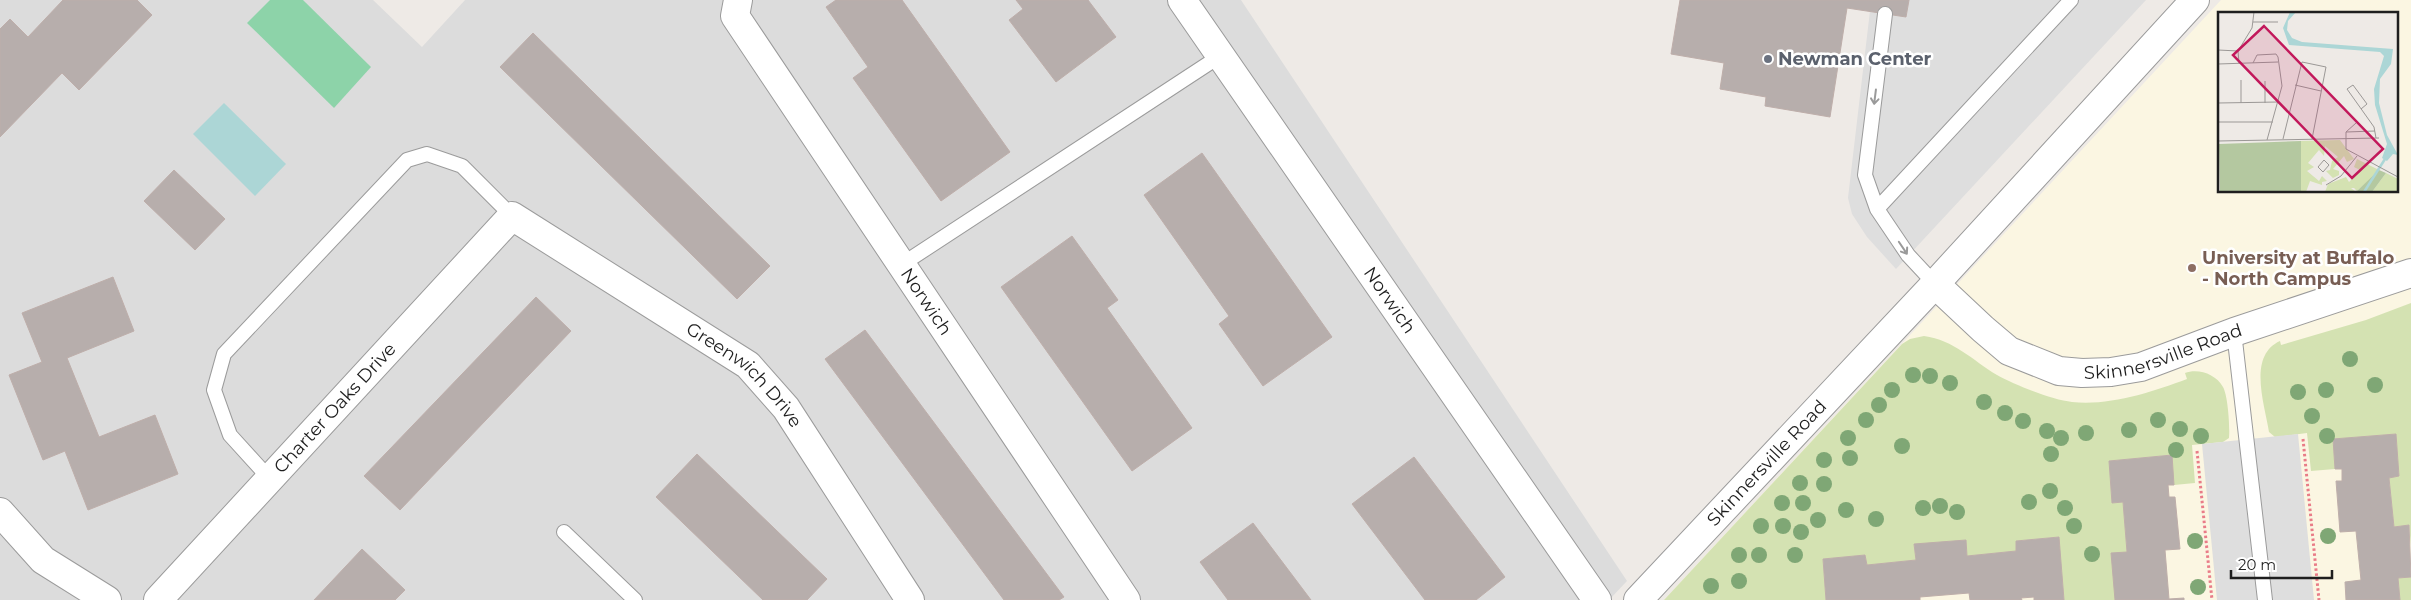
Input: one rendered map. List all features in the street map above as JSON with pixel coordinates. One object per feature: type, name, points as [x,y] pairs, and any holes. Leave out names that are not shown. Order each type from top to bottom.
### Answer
[{"type":"street","name":"Norwich","points":[[738,0],[735,16],[1126,600]]},
{"type":"street","name":"Norwich","points":[[1182,0],[1597,600]]},
{"type":"street","name":"Skinnersville Road","points":[[1638,600],[1935,284],[2195,0]]},
{"type":"street","name":"Charter Oaks Drive","points":[[158,600],[512,216]]},
{"type":"street","name":"Greenwich Drive","points":[[512,216],[748,365],[786,408],[910,600]]},
{"type":"street","name":"Skinnersville Road","points":[[1935,284],[2009,351],[2059,371],[2111,372],[2141,367],[2234,332],[2411,273]]},
{"type":"street","points":[[0,512],[43,560],[107,600]]},
{"type":"lane","points":[[1877,209],[2071,0]]},
{"type":"lane","points":[[1885,14],[1865,175],[1877,209],[1908,255],[1935,284]]},
{"type":"lane","points":[[901,265],[1220,56]]},
{"type":"lane","points":[[269,478],[230,435],[214,390],[224,354],[407,160],[427,154],[462,166],[512,216]]},
{"type":"lane","points":[[2234,332],[2265,600]]},
{"type":"lane","points":[[564,532],[635,600]]},
{"type":"path","points":[[2303,438],[2319,600]]},
{"type":"path","points":[[2197,451],[2212,600]]},
{"type":"shaded area","points":[[0,0],[373,0],[422,47],[465,0],[1241,0],[1627,581],[1609,600],[0,600]]},
{"type":"shaded area","points":[[1909,0],[2146,0],[1896,269],[1867,237],[1852,214],[1848,198],[1870,11]]},
{"type":"shaded area","name":"University at Buffalo - North Campus","points":[[2221,0],[2411,0],[2411,600],[1664,600]]},
{"type":"shaded area","points":[[2298,434],[2314,600],[2217,600],[2202,444]]},
{"type":"green space","points":[[270,0],[303,0],[371,67],[334,108],[247,23]]},
{"type":"green space","points":[[2411,303],[2411,546],[2409,525],[2394,527],[2389,478],[2399,476],[2396,434],[2333,439],[2335,469],[2311,471],[2307,433],[2275,437],[2269,432],[2262,395],[2261,369],[2264,358],[2270,348],[2280,341],[2281,345],[2366,320]]},
{"type":"green space","points":[[1924,336],[1935,338],[1954,346],[1997,375],[2014,383],[2064,401],[2086,403],[2116,400],[2160,389],[2187,379],[2185,373],[2195,371],[2206,373],[2220,382],[2225,391],[2229,438],[2223,442],[2192,445],[2195,483],[2174,485],[2171,455],[2109,461],[2112,503],[2123,502],[2127,552],[2115,600],[2064,600],[2058,537],[2016,541],[2016,551],[1967,556],[1966,540],[1914,545],[1916,560],[1867,565],[1865,555],[1823,559],[1826,600],[1664,600],[1902,344],[1910,339]]},
{"type":"green space","points":[[2411,577],[2411,600],[2400,600],[2398,578]]},
{"type":"water","points":[[224,103],[286,164],[255,196],[193,134]]},
{"type":"building","points":[[63,0],[137,0],[152,15],[79,90],[62,73],[0,137],[0,29],[10,19],[28,37]]},
{"type":"building","points":[[836,0],[902,0],[1010,152],[941,201],[853,78],[868,67],[826,7]]},
{"type":"building","points":[[1016,0],[1088,0],[1116,37],[1056,82],[1009,20],[1023,9]]},
{"type":"building","name":"Newman Center","points":[[1680,0],[1909,0],[1906,17],[1847,8],[1830,117],[1765,106],[1766,97],[1720,89],[1724,63],[1671,54]]},
{"type":"building","points":[[533,33],[770,266],[737,299],[500,67]]},
{"type":"building","points":[[1202,153],[1332,337],[1263,386],[1219,324],[1229,316],[1144,195]]},
{"type":"building","points":[[174,170],[225,219],[195,250],[144,201]]},
{"type":"building","points":[[1072,236],[1118,300],[1107,308],[1192,428],[1132,471],[1001,287]]},
{"type":"building","points":[[113,277],[134,331],[67,358],[99,437],[155,415],[178,474],[88,510],[65,451],[43,460],[9,375],[42,362],[22,313]]},
{"type":"building","points":[[536,297],[571,331],[400,510],[364,476]]},
{"type":"building","points":[[865,330],[1064,597],[1059,600],[1004,600],[825,359]]},
{"type":"building","points":[[2396,434],[2399,476],[2389,478],[2394,527],[2409,525],[2411,577],[2398,578],[2400,600],[2346,600],[2345,582],[2361,580],[2356,531],[2340,532],[2336,481],[2342,481],[2342,469],[2335,469],[2333,439]]},
{"type":"building","points":[[697,454],[827,579],[807,600],[763,600],[656,497]]},
{"type":"building","points":[[2172,455],[2174,485],[2168,485],[2169,497],[2175,497],[2180,549],[2165,550],[2169,599],[2184,598],[2184,600],[2115,600],[2111,553],[2127,552],[2123,502],[2112,503],[2109,461]]},
{"type":"building","points":[[1414,457],[1505,577],[1476,600],[1425,600],[1352,504]]},
{"type":"building","points":[[1253,523],[1311,600],[1228,600],[1200,562]]},
{"type":"building","points":[[2059,537],[2064,600],[2034,600],[2034,597],[2021,598],[2022,600],[1970,600],[1969,593],[1920,597],[1920,600],[1826,600],[1823,559],[1865,555],[1867,565],[1916,560],[1914,544],[1966,540],[1967,556],[2016,551],[2016,541]]},
{"type":"building","points":[[362,549],[405,590],[395,600],[314,600]]},
{"type":"place","name":"Newman Center","points":[[1768,59]]},
{"type":"place","name":"University at Buffalo - North Campus","points":[[2192,268]]}]
